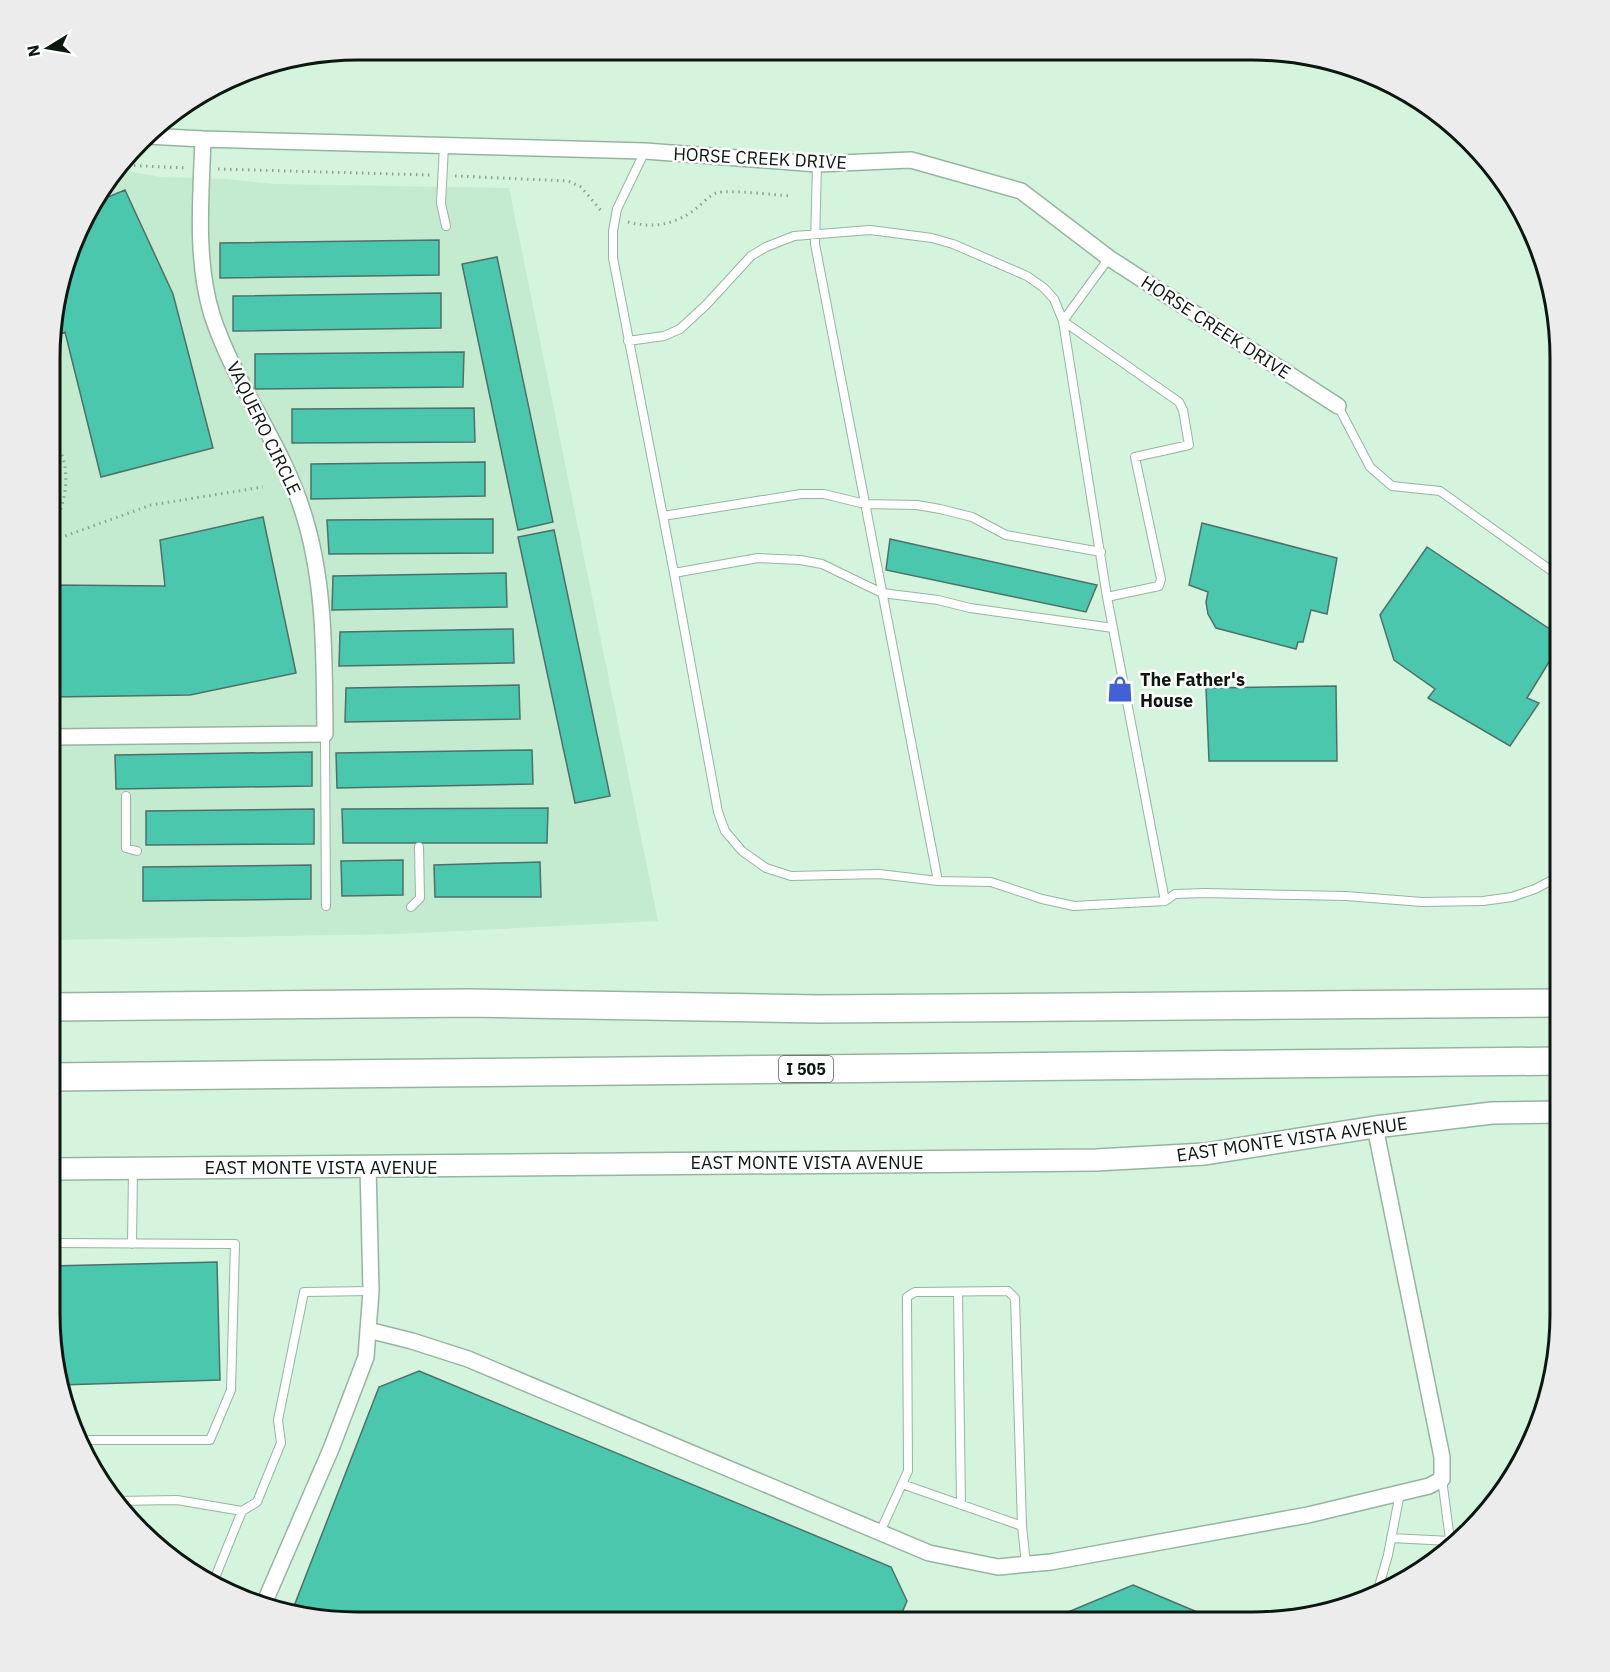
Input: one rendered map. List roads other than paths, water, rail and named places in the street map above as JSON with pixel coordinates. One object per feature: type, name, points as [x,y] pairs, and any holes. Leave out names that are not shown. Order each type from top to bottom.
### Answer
[{"type":"highway","points":[[60,1007],[482,1003],[818,1009],[1550,1003]]},
{"type":"highway","name":"I 505","points":[[60,1077],[1550,1061]]},
{"type":"street","name":"HORSE CREEK DRIVE","points":[[159,137],[645,151],[817,164],[911,160],[1021,191],[1109,258],[1338,406]]},
{"type":"street","name":"VAQUERO CIRCLE","points":[[203,139],[199,228],[206,287],[222,342],[250,401],[279,453],[302,508],[316,562],[324,621],[325,734]]},
{"type":"street","points":[[60,737],[325,734]]},
{"type":"street","name":"EAST MONTE VISTA AVENUE","points":[[60,1169],[1096,1160],[1205,1154],[1375,1127],[1492,1113],[1550,1112]]},
{"type":"street","points":[[368,1330],[468,1359],[929,1553],[998,1567],[1052,1562],[1308,1515],[1429,1486],[1442,1479],[1442,1457],[1375,1127]]},
{"type":"street","points":[[267,1597],[335,1439],[366,1357],[371,1291],[368,1166]]},
{"type":"lane","points":[[444,146],[441,202],[446,226]]},
{"type":"lane","points":[[645,151],[617,209],[613,258],[675,573],[718,812],[725,831],[742,850],[766,868],[791,876],[879,874],[938,881],[991,882],[1042,899],[1074,906],[1165,901],[1175,894],[1205,892],[1346,896],[1422,902],[1483,901],[1512,897],[1550,881]]},
{"type":"lane","points":[[817,164],[815,236],[938,881]]},
{"type":"lane","points":[[628,341],[664,336],[680,329],[706,305],[751,256],[766,247],[794,236],[870,230],[932,238],[953,244],[1027,276],[1044,288],[1054,299],[1063,321],[1107,597],[1165,901]]},
{"type":"lane","points":[[1063,321],[1109,258]]},
{"type":"lane","points":[[1063,321],[1179,402],[1183,410],[1189,446],[1135,457],[1161,579],[1159,586],[1152,589],[1107,597]]},
{"type":"lane","points":[[1338,406],[1370,467],[1392,486],[1440,491],[1550,570]]},
{"type":"lane","points":[[663,516],[801,494],[824,494],[865,504],[917,505],[940,509],[972,517],[1006,535],[1101,552]]},
{"type":"lane","points":[[675,573],[758,558],[800,560],[822,564],[882,593],[1113,628]]},
{"type":"lane","points":[[325,734],[326,906]]},
{"type":"lane","points":[[126,796],[126,848],[137,850]]},
{"type":"lane","points":[[411,907],[420,898],[419,847]]},
{"type":"lane","points":[[132,1244],[133,1168]]},
{"type":"lane","points":[[60,1243],[235,1244],[231,1390],[210,1440],[88,1440]]},
{"type":"lane","points":[[216,1576],[242,1511],[257,1502],[281,1443],[278,1420],[304,1292],[371,1291]]},
{"type":"lane","points":[[880,1532],[909,1471],[907,1298],[915,1293],[1008,1291],[1015,1298],[1022,1526],[1026,1564]]},
{"type":"lane","points":[[957,1292],[961,1505]]},
{"type":"lane","points":[[1442,1479],[1449,1537]]},
{"type":"lane","points":[[902,1484],[1022,1526]]},
{"type":"lane","points":[[1380,1583],[1400,1493]]},
{"type":"lane","points":[[127,1501],[177,1500],[242,1511]]},
{"type":"lane","points":[[1391,1538],[1442,1543]]},
{"type":"place","name":"The Father's House","points":[[1120,689]]}]
